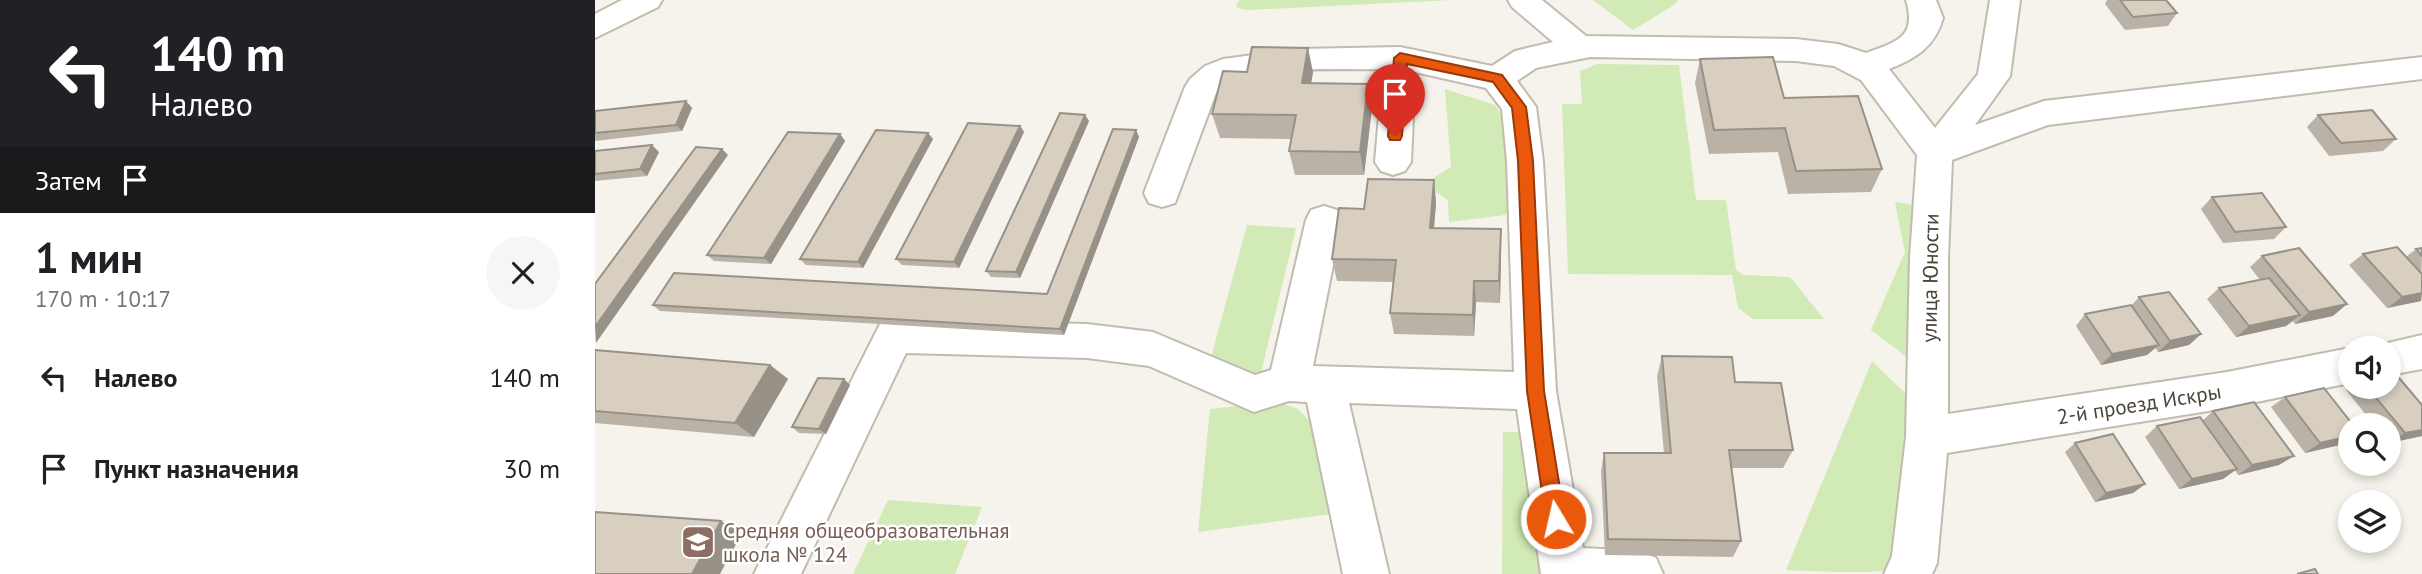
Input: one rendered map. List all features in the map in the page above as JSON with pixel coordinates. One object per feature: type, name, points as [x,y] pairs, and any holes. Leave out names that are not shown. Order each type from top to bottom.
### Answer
[{"type":"street","points":[[595,27],[647,0]]},
{"type":"street","points":[[1523,0],[1579,47]]},
{"type":"street","points":[[1865,66],[1901,52],[1919,39],[1927,18],[1921,0]]},
{"type":"street","points":[[1935,152],[1994,76],[2005,0]]},
{"type":"street","points":[[1497,79],[1526,59],[1601,45],[1796,50],[1837,55],[1873,72],[1935,152]]},
{"type":"street","points":[[1393,162],[1400,58]]},
{"type":"street","points":[[1162,193],[1202,87],[1217,74],[1235,67],[1298,60],[1400,58],[1497,79],[1519,107],[1525,161],[1535,391],[1564,572],[1640,574]]},
{"type":"street","points":[[1935,152],[2044,113],[2422,68]]},
{"type":"street","name":"улица Юности","points":[[1907,574],[1914,563],[1927,437],[1929,258],[1935,152]]},
{"type":"street","points":[[1324,220],[1307,384],[1366,574]]},
{"type":"street","points":[[777,574],[894,336],[1100,342],[1153,349],[1254,394],[1307,384],[1535,391]]},
{"type":"street","points":[[2401,356],[2422,352]]},
{"type":"street","name":"2-й проезд Искры","points":[[1927,437],[2227,390],[2338,368]]},
{"type":"green space","points":[[1240,0],[1452,0],[1247,10],[1237,8],[1236,4]]},
{"type":"green space","points":[[1593,0],[1679,0],[1633,30]]},
{"type":"green space","points":[[1597,64],[1679,65],[1696,200],[1726,200],[1736,270],[1743,275],[1790,277],[1824,319],[1753,319],[1738,308],[1732,275],[1568,274],[1562,104],[1582,104],[1580,71]]},
{"type":"green space","points":[[1445,89],[1495,105],[1509,126],[1514,205],[1505,215],[1449,222],[1448,201],[1438,193],[1417,188],[1451,167]]},
{"type":"green space","points":[[1895,202],[1915,205],[1916,364],[1871,330],[1905,252]]},
{"type":"green space","points":[[1247,225],[1296,228],[1260,377],[1210,361]]},
{"type":"green space","points":[[1872,361],[1915,403],[1902,527],[1889,570],[1786,570]]},
{"type":"green space","points":[[1276,402],[1298,409],[1314,426],[1331,514],[1198,532],[1210,409]]},
{"type":"green space","points":[[1503,432],[1531,432],[1543,574],[1502,574]]},
{"type":"green space","points":[[888,500],[982,507],[955,574],[853,574]]},
{"type":"building","points":[[2120,0],[2166,0],[2177,13],[2133,17]]},
{"type":"building","points":[[1252,47],[1308,48],[1302,83],[1368,84],[1360,152],[1289,151],[1296,115],[1212,114],[1223,71],[1247,72]]},
{"type":"building","points":[[1773,57],[1784,98],[1858,96],[1882,169],[1796,171],[1785,128],[1714,130],[1700,59]]},
{"type":"building","points":[[686,101],[676,125],[595,133],[595,111]]},
{"type":"building","points":[[2372,110],[2396,139],[2341,143],[2318,115]]},
{"type":"building","points":[[1060,113],[1085,115],[1016,272],[986,271]]},
{"type":"building","points":[[968,123],[1020,126],[954,262],[896,259]]},
{"type":"building","points":[[1113,129],[1136,130],[1060,329],[653,305],[674,273],[1047,294]]},
{"type":"building","points":[[876,130],[928,133],[858,262],[800,259]]},
{"type":"building","points":[[788,132],[840,134],[764,258],[707,255]]},
{"type":"building","points":[[652,145],[640,169],[595,174],[595,151]]},
{"type":"building","points":[[696,147],[722,149],[595,327],[595,284]]},
{"type":"building","points":[[1368,179],[1434,180],[1430,228],[1501,229],[1499,281],[1474,281],[1473,315],[1390,313],[1396,260],[1332,259],[1339,208],[1364,209]]},
{"type":"building","points":[[2262,193],[2286,227],[2235,232],[2212,197]]},
{"type":"building","points":[[2397,247],[2422,274],[2422,293],[2402,297],[2363,254]]},
{"type":"building","points":[[2299,248],[2347,304],[2309,312],[2262,256]]},
{"type":"building","points":[[2269,278],[2300,315],[2249,326],[2219,288]]},
{"type":"building","points":[[2169,292],[2201,334],[2170,341],[2139,297]]},
{"type":"building","points":[[2131,305],[2159,345],[2112,354],[2085,314]]},
{"type":"building","points":[[595,350],[770,365],[735,423],[595,411]]},
{"type":"building","points":[[1662,356],[1732,357],[1735,382],[1781,383],[1793,450],[1729,450],[1741,541],[1608,539],[1604,453],[1671,453]]},
{"type":"building","points":[[818,378],[844,379],[819,429],[792,427]]},
{"type":"building","points":[[2401,380],[2422,405],[2422,430],[2405,433],[2401,428],[2401,413],[2388,413],[2377,399],[2401,399]]},
{"type":"building","points":[[2324,388],[2344,413],[2338,413],[2338,439],[2320,443],[2285,397]]},
{"type":"building","points":[[2254,402],[2294,456],[2252,465],[2213,411]]},
{"type":"building","points":[[2200,417],[2237,469],[2192,479],[2157,426]]},
{"type":"building","points":[[2113,434],[2145,484],[2106,493],[2075,443]]},
{"type":"building","points":[[595,512],[721,521],[692,574],[595,574]]},
{"type":"building","points":[[2315,569],[2318,574],[2297,574]]},
{"type":"place","name":"Средняя общеобразовательная школа № 124","points":[[698,542]]},
{"type":"route","points":[[1395,136],[1400,58],[1497,79],[1519,107],[1525,161],[1535,391],[1556,519]]}]
